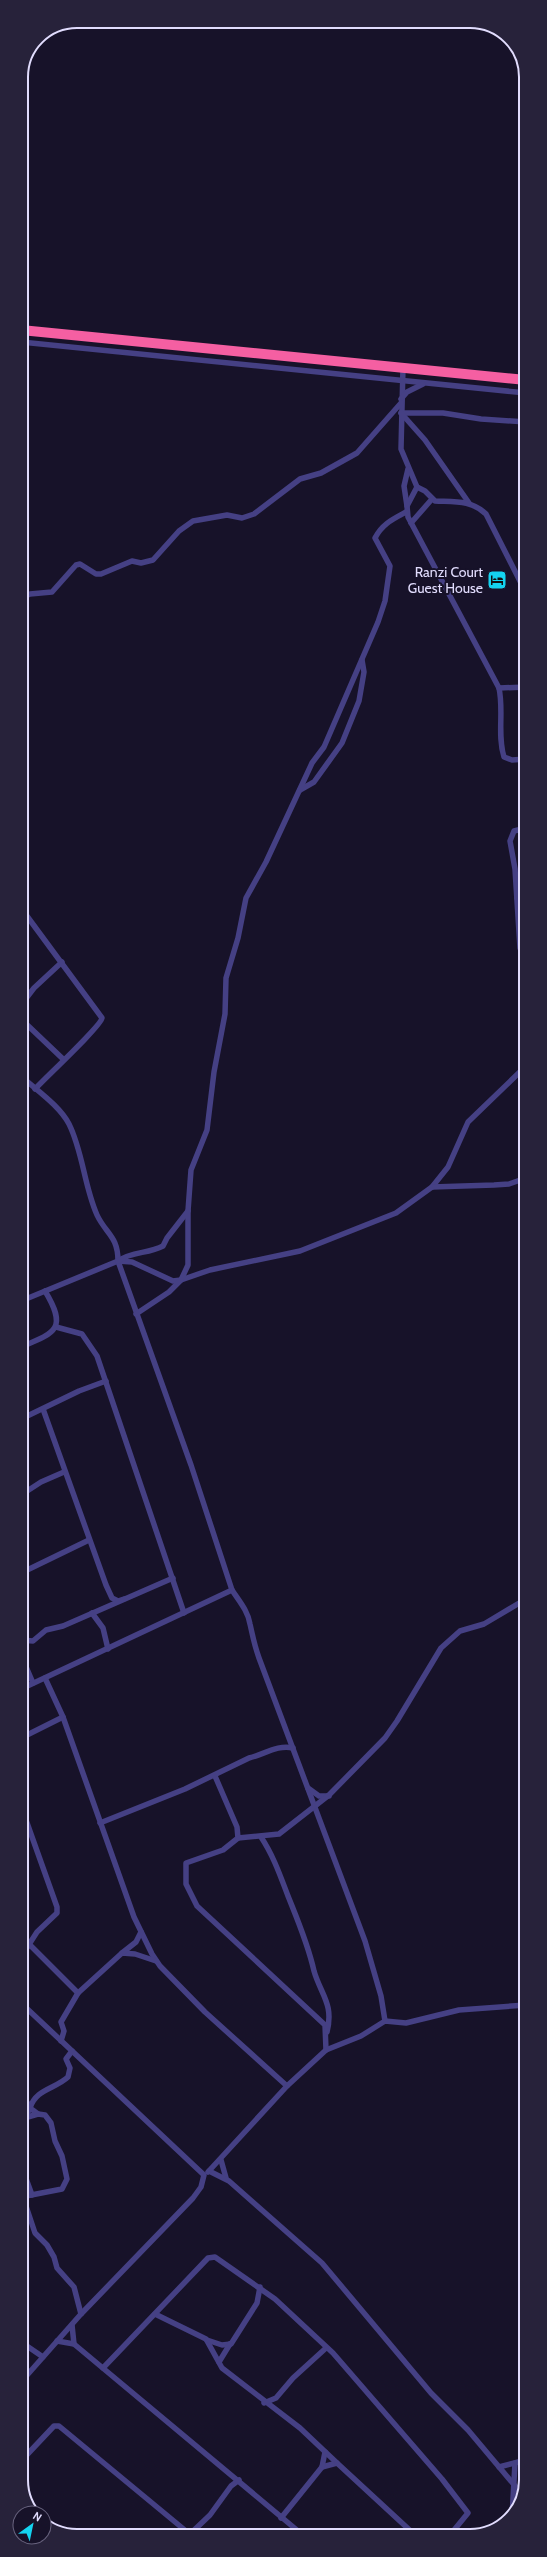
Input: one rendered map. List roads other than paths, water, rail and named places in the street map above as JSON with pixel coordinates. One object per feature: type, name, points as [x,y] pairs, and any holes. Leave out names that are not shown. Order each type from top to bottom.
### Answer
[{"type":"highway","points":[[28,331],[519,379]]},
{"type":"street","points":[[28,343],[519,392]]},
{"type":"street","points":[[136,1314],[169,1292],[181,1280],[188,1266],[188,1211],[191,1170],[207,1130],[214,1072],[225,1014],[226,978],[238,938],[246,898],[266,862],[312,763],[324,747],[362,660],[384,601],[390,566],[375,538],[389,521],[407,509],[417,487],[415,478],[408,469],[401,449],[403,367]]},
{"type":"street","points":[[28,595],[52,592],[72,568],[80,564],[96,574],[101,574],[132,561],[141,563],[153,560],[179,531],[200,519],[227,515],[242,518],[254,514],[300,479],[321,473],[357,453],[415,386],[426,383]]},
{"type":"street","points":[[401,413],[443,413],[481,419],[519,422]]},
{"type":"street","points":[[401,413],[425,440],[469,503]]},
{"type":"street","points":[[408,469],[404,486],[407,509],[411,523],[499,688],[502,702],[502,750],[504,757],[512,760],[519,760]]},
{"type":"street","points":[[417,487],[425,491],[435,501],[469,503],[480,508],[486,514],[519,579]]},
{"type":"street","points":[[411,523],[432,499]]},
{"type":"street","points":[[300,790],[314,782],[342,743],[359,701],[364,672],[362,660]]},
{"type":"street","points":[[499,688],[519,687]]},
{"type":"street","points":[[519,829],[514,830],[510,841],[517,898],[519,931]]},
{"type":"street","points":[[28,917],[62,962],[102,1020],[97,1028],[63,1059],[35,1089]]},
{"type":"street","points":[[28,996],[34,988],[62,962]]},
{"type":"street","points":[[28,1026],[63,1059]]},
{"type":"street","points":[[118,1261],[136,1263],[173,1281],[181,1280],[210,1270],[300,1250],[396,1213],[432,1187],[448,1167],[468,1122],[519,1073]]},
{"type":"street","points":[[28,1082],[68,1123],[89,1193],[98,1216],[114,1238],[118,1249],[118,1261],[191,1465],[232,1590],[244,1608],[250,1624],[251,1636],[365,1941],[382,1996],[385,2021]]},
{"type":"street","points":[[432,1187],[509,1184],[519,1180]]},
{"type":"street","points":[[28,1298],[132,1254],[148,1252],[163,1246],[167,1238],[188,1211]]},
{"type":"street","points":[[28,1344],[51,1334],[56,1327],[55,1311],[45,1291]]},
{"type":"street","points":[[56,1327],[82,1334],[86,1337],[98,1356],[184,1613]]},
{"type":"street","points":[[28,1416],[106,1381]]},
{"type":"street","points":[[43,1409],[64,1472],[112,1598],[118,1601],[124,1599]]},
{"type":"street","points":[[28,1490],[41,1482],[64,1472]]},
{"type":"street","points":[[28,1570],[89,1540]]},
{"type":"street","points":[[28,1641],[33,1641],[46,1630],[63,1626],[173,1578]]},
{"type":"street","points":[[28,1686],[232,1590]]},
{"type":"street","points":[[327,2034],[325,2025],[314,2014],[203,1913],[186,1884],[186,1863],[223,1850],[238,1838],[261,1837],[279,1834],[315,1807],[329,1796],[385,1738],[441,1648],[460,1631],[484,1624],[519,1603]]},
{"type":"street","points":[[92,1613],[103,1628],[108,1649]]},
{"type":"street","points":[[28,1671],[33,1683]]},
{"type":"street","points":[[45,1678],[62,1717],[100,1824],[141,1932],[157,1962],[205,2012],[287,2086]]},
{"type":"street","points":[[28,1734],[62,1717]]},
{"type":"street","points":[[100,1824],[215,1776],[249,1758],[260,1757],[283,1746],[293,1748]]},
{"type":"street","points":[[215,1776],[237,1827],[238,1838]]},
{"type":"street","points":[[307,1787],[319,1796],[329,1796]]},
{"type":"street","points":[[28,1825],[57,1907],[57,1913],[29,1943],[76,1988],[78,1993]]},
{"type":"street","points":[[261,1837],[270,1850],[312,1954],[314,1971],[326,1996],[330,2022],[327,2034],[326,2050]]},
{"type":"street","points":[[61,2041],[64,2031],[61,2022],[78,1993],[136,1942],[141,1932]]},
{"type":"street","points":[[122,1953],[135,1954],[157,1962]]},
{"type":"street","points":[[204,2175],[221,2160],[287,2086],[326,2050],[361,2036],[385,2021],[406,2023],[459,2010],[519,2006]]},
{"type":"street","points":[[28,2010],[204,2175],[204,2181],[193,2198],[81,2314],[28,2375]]},
{"type":"street","points":[[28,2111],[36,2095],[68,2077],[70,2068],[66,2059],[72,2050]]},
{"type":"street","points":[[28,2104],[30,2108],[38,2114]]},
{"type":"street","points":[[28,2117],[38,2114],[45,2115],[51,2123],[67,2179],[62,2189],[28,2196]]},
{"type":"street","points":[[221,2160],[226,2179]]},
{"type":"street","points":[[209,2171],[226,2179],[322,2263],[431,2393],[468,2430],[518,2489]]},
{"type":"street","points":[[28,2184],[32,2195]]},
{"type":"street","points":[[28,2215],[34,2233],[47,2245],[54,2257],[57,2268],[74,2287],[81,2314]]},
{"type":"street","points":[[103,2368],[208,2258],[215,2258],[272,2296],[326,2348],[426,2461],[468,2513],[455,2529]]},
{"type":"street","points":[[219,2362],[259,2300],[260,2287]]},
{"type":"street","points":[[259,2300],[272,2296]]},
{"type":"street","points":[[155,2314],[206,2339],[222,2345],[231,2344]]},
{"type":"street","points":[[72,2325],[74,2344]]},
{"type":"street","points":[[206,2339],[222,2368],[264,2403],[300,2428],[408,2529]]},
{"type":"street","points":[[57,2341],[74,2344],[213,2461],[239,2480],[295,2529]]},
{"type":"street","points":[[28,2346],[43,2357]]},
{"type":"street","points":[[264,2403],[276,2398],[293,2378],[326,2348]]},
{"type":"street","points":[[28,2454],[54,2426],[59,2426],[183,2529]]},
{"type":"street","points":[[281,2518],[322,2466],[325,2452]]},
{"type":"street","points":[[499,2467],[519,2462]]},
{"type":"street","points":[[322,2466],[337,2463]]},
{"type":"street","points":[[512,2503],[515,2463]]},
{"type":"street","points":[[196,2529],[210,2514],[231,2486],[239,2480]]},
{"type":"place","name":"Ranzi Court Guest House","points":[[497,580]]}]
